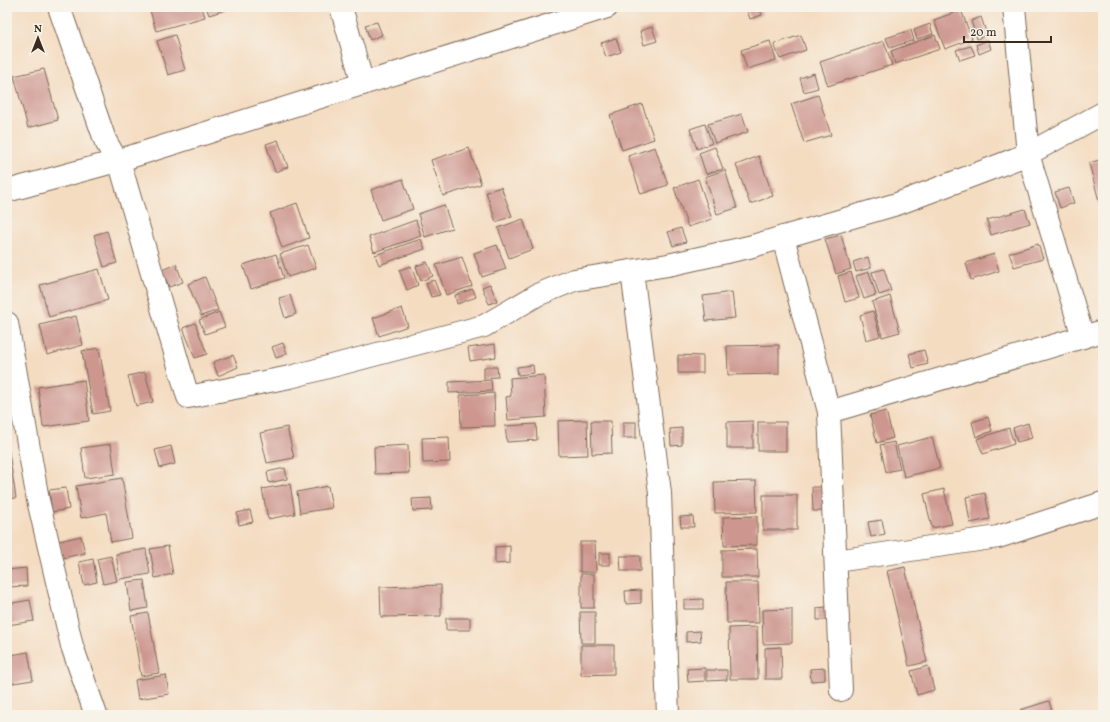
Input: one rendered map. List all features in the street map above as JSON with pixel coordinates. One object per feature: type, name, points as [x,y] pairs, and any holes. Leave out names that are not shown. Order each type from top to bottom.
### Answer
[{"type":"street","points":[[59,7],[105,140],[116,161],[120,164],[188,397],[290,377],[484,326],[537,295],[574,280],[668,265],[749,247],[897,204],[1028,154],[1103,113]]},
{"type":"street","points":[[341,7],[363,84]]},
{"type":"street","points":[[7,191],[116,161],[607,7]]},
{"type":"street","points":[[829,412],[1093,334],[1028,154],[1014,7]]},
{"type":"street","points":[[783,236],[829,412],[841,690]]},
{"type":"street","points":[[632,271],[660,493],[668,715]]},
{"type":"street","points":[[7,323],[38,500],[72,646],[96,715]]},
{"type":"street","points":[[836,561],[998,537],[1103,503]]},
{"type":"building","points":[[149,7],[202,7],[205,17],[156,31]]},
{"type":"building","points":[[206,7],[235,7],[209,15]]},
{"type":"building","points":[[746,7],[759,7],[762,15],[750,19]]},
{"type":"building","points":[[961,10],[972,39],[945,49],[934,20]]},
{"type":"building","points":[[981,17],[987,35],[977,39],[971,21]]},
{"type":"building","points":[[377,22],[382,35],[370,40],[365,25]]},
{"type":"building","points":[[930,24],[933,34],[917,39],[914,30]]},
{"type":"building","points":[[652,27],[657,41],[644,45],[640,31]]},
{"type":"building","points":[[911,30],[914,40],[890,48],[886,38]]},
{"type":"building","points":[[175,35],[185,70],[168,75],[157,41]]},
{"type":"building","points":[[801,35],[806,50],[780,59],[774,44]]},
{"type":"building","points":[[935,35],[940,49],[895,64],[891,51]]},
{"type":"building","points":[[616,38],[621,52],[606,57],[601,43]]},
{"type":"building","points":[[988,40],[991,49],[979,54],[976,45]]},
{"type":"building","points":[[770,41],[776,60],[747,69],[741,50]]},
{"type":"building","points":[[884,41],[892,65],[828,86],[820,62]]},
{"type":"building","points":[[971,46],[975,55],[960,60],[956,50]]},
{"type":"building","points":[[44,69],[58,120],[28,128],[14,76]]},
{"type":"building","points":[[814,73],[818,88],[804,92],[800,78]]},
{"type":"building","points":[[818,95],[831,135],[804,143],[791,104]]},
{"type":"building","points":[[642,104],[654,139],[622,150],[610,115]]},
{"type":"building","points":[[742,114],[748,132],[715,143],[708,124]]},
{"type":"building","points":[[705,124],[712,143],[697,149],[690,129]]},
{"type":"building","points":[[278,140],[288,167],[275,172],[266,144]]},
{"type":"building","points":[[655,147],[668,185],[641,194],[628,156]]},
{"type":"building","points":[[715,147],[723,169],[706,174],[699,153]]},
{"type":"building","points":[[469,148],[481,184],[443,196],[431,160]]},
{"type":"building","points":[[759,156],[773,196],[750,204],[736,165]]},
{"type":"building","points":[[1099,160],[1103,175],[1103,204],[1100,205],[1089,163]]},
{"type":"building","points":[[725,170],[737,208],[717,214],[705,177]]},
{"type":"building","points":[[403,179],[413,209],[381,220],[371,190]]},
{"type":"building","points":[[698,179],[712,219],[688,227],[674,188]]},
{"type":"building","points":[[501,187],[512,216],[496,222],[486,192]]},
{"type":"building","points":[[1069,188],[1074,203],[1060,208],[1055,192]]},
{"type":"building","points":[[297,203],[309,238],[282,248],[270,213]]},
{"type":"building","points":[[444,205],[452,228],[425,237],[418,214]]},
{"type":"building","points":[[1025,209],[1030,223],[991,235],[987,220]]},
{"type":"building","points":[[523,219],[533,249],[509,258],[498,228]]},
{"type":"building","points":[[416,220],[421,236],[374,252],[369,237]]},
{"type":"building","points":[[681,228],[686,242],[673,246],[668,232]]},
{"type":"building","points":[[107,231],[117,263],[104,267],[94,235]]},
{"type":"building","points":[[841,235],[851,269],[836,274],[825,239]]},
{"type":"building","points":[[421,239],[425,249],[379,265],[375,255]]},
{"type":"building","points":[[1038,244],[1043,259],[1014,267],[1009,253]]},
{"type":"building","points":[[308,245],[316,268],[288,277],[280,254]]},
{"type":"building","points":[[497,245],[506,269],[482,277],[474,253]]},
{"type":"building","points":[[276,254],[284,278],[251,289],[243,265]]},
{"type":"building","points":[[994,254],[999,271],[971,280],[966,263]]},
{"type":"building","points":[[462,257],[472,286],[446,295],[436,265]]},
{"type":"building","points":[[868,257],[871,268],[856,272],[853,262]]},
{"type":"building","points":[[427,262],[433,276],[421,281],[416,266]]},
{"type":"building","points":[[176,264],[183,282],[169,287],[162,270]]},
{"type":"building","points":[[411,266],[418,285],[407,290],[399,270]]},
{"type":"building","points":[[99,269],[108,300],[49,317],[40,285]]},
{"type":"building","points":[[884,269],[891,291],[879,295],[872,272]]},
{"type":"building","points":[[851,272],[859,298],[845,302],[838,276]]},
{"type":"building","points":[[869,272],[876,295],[864,299],[856,276]]},
{"type":"building","points":[[205,277],[218,310],[201,316],[188,284]]},
{"type":"building","points":[[434,280],[440,295],[431,297],[426,283]]},
{"type":"building","points":[[490,284],[497,301],[489,304],[482,287]]},
{"type":"building","points":[[473,289],[476,297],[457,304],[455,295]]},
{"type":"building","points":[[732,292],[735,318],[706,321],[703,296]]},
{"type":"building","points":[[290,295],[296,314],[285,318],[279,298]]},
{"type":"building","points":[[890,296],[900,332],[882,337],[872,302]]},
{"type":"building","points":[[402,308],[408,326],[379,336],[373,318]]},
{"type":"building","points":[[873,311],[880,336],[866,340],[860,315]]},
{"type":"building","points":[[219,312],[225,327],[205,334],[199,320]]},
{"type":"building","points":[[76,316],[83,345],[47,355],[40,325]]},
{"type":"building","points":[[195,323],[207,354],[195,358],[183,328]]},
{"type":"building","points":[[283,343],[287,354],[276,358],[272,347]]},
{"type":"building","points":[[495,344],[496,357],[470,361],[468,348]]},
{"type":"building","points":[[779,345],[779,374],[728,375],[727,346]]},
{"type":"building","points":[[99,348],[110,411],[93,414],[82,351]]},
{"type":"building","points":[[924,350],[928,364],[913,368],[909,354]]},
{"type":"building","points":[[233,355],[238,367],[218,376],[213,362]]},
{"type":"building","points":[[678,355],[703,356],[703,373],[678,373]]},
{"type":"building","points":[[533,365],[534,373],[518,375],[517,367]]},
{"type":"building","points":[[484,367],[497,367],[498,377],[484,378]]},
{"type":"building","points":[[145,372],[153,402],[136,406],[128,376]]},
{"type":"building","points":[[544,375],[546,417],[508,420],[506,397],[511,396],[510,378]]},
{"type":"building","points":[[84,380],[89,421],[43,427],[38,387]]},
{"type":"building","points":[[491,380],[492,391],[449,393],[449,382]]},
{"type":"building","points":[[494,393],[495,426],[461,427],[460,395]]},
{"type":"building","points":[[886,411],[893,438],[877,443],[870,415]]},
{"type":"building","points":[[988,417],[992,431],[976,437],[972,422]]},
{"type":"building","points":[[587,420],[588,455],[559,456],[558,421]]},
{"type":"building","points":[[591,421],[611,421],[612,453],[592,454]]},
{"type":"building","points":[[753,421],[753,448],[727,448],[727,422]]},
{"type":"building","points":[[623,422],[636,422],[636,438],[623,438]]},
{"type":"building","points":[[758,422],[786,422],[786,451],[758,451]]},
{"type":"building","points":[[1028,423],[1032,438],[1017,442],[1013,428]]},
{"type":"building","points":[[536,424],[537,440],[507,442],[505,426]]},
{"type":"building","points":[[287,427],[294,458],[267,463],[260,433]]},
{"type":"building","points":[[682,428],[682,445],[671,446],[670,429]]},
{"type":"building","points":[[1009,428],[1014,444],[983,454],[977,439]]},
{"type":"building","points":[[449,437],[450,462],[423,463],[422,438]]},
{"type":"building","points":[[932,437],[940,468],[904,477],[897,446]]},
{"type":"building","points":[[894,442],[900,469],[886,472],[880,445]]},
{"type":"building","points":[[111,444],[115,474],[85,478],[81,448]]},
{"type":"building","points":[[408,445],[409,473],[375,474],[374,447]]},
{"type":"building","points":[[7,446],[16,498],[7,499]]},
{"type":"building","points":[[171,446],[175,464],[160,468],[155,450]]},
{"type":"building","points":[[285,468],[287,479],[269,483],[267,472]]},
{"type":"building","points":[[122,478],[132,538],[111,542],[106,513],[81,518],[76,486]]},
{"type":"building","points":[[756,481],[757,512],[715,513],[714,482]]},
{"type":"building","points":[[290,484],[295,514],[268,519],[262,489]]},
{"type":"building","points":[[328,486],[332,508],[300,513],[297,492]]},
{"type":"building","points":[[812,487],[826,487],[826,511],[813,511]]},
{"type":"building","points":[[66,488],[69,509],[52,512],[49,490]]},
{"type":"building","points":[[944,489],[952,524],[932,528],[924,494]]},
{"type":"building","points":[[985,493],[990,519],[970,523],[966,497]]},
{"type":"building","points":[[763,495],[797,495],[797,530],[763,530]]},
{"type":"building","points":[[431,498],[432,510],[413,511],[412,499]]},
{"type":"building","points":[[250,510],[253,522],[239,525],[237,513]]},
{"type":"building","points":[[693,516],[694,527],[681,527],[680,517]]},
{"type":"building","points":[[757,516],[757,545],[724,546],[723,517]]},
{"type":"building","points":[[882,520],[885,534],[871,537],[868,522]]},
{"type":"building","points":[[81,536],[85,553],[63,558],[59,541]]},
{"type":"building","points":[[580,542],[595,542],[596,572],[580,572]]},
{"type":"building","points":[[168,546],[173,574],[155,578],[150,549]]},
{"type":"building","points":[[510,546],[510,563],[495,564],[495,547]]},
{"type":"building","points":[[146,549],[150,574],[120,579],[116,554]]},
{"type":"building","points":[[757,549],[758,577],[722,577],[722,550]]},
{"type":"building","points":[[599,553],[610,553],[610,565],[599,565]]},
{"type":"building","points":[[111,556],[117,581],[103,584],[97,559]]},
{"type":"building","points":[[620,556],[640,556],[640,571],[621,571]]},
{"type":"building","points":[[93,559],[97,582],[84,585],[79,562]]},
{"type":"building","points":[[905,567],[927,662],[909,666],[887,571]]},
{"type":"building","points":[[26,568],[27,586],[7,587],[7,570]]},
{"type":"building","points":[[581,574],[594,574],[594,608],[581,608]]},
{"type":"building","points":[[144,580],[148,608],[131,611],[127,582]]},
{"type":"building","points":[[726,582],[758,582],[759,623],[727,623]]},
{"type":"building","points":[[441,585],[441,616],[381,617],[380,587]]},
{"type":"building","points":[[641,590],[641,603],[626,604],[625,591]]},
{"type":"building","points":[[703,599],[703,609],[684,609],[684,600]]},
{"type":"building","points":[[30,600],[34,621],[7,625],[7,604]]},
{"type":"building","points":[[826,607],[827,620],[817,620],[817,608]]},
{"type":"building","points":[[792,609],[792,643],[763,644],[762,610]]},
{"type":"building","points":[[580,612],[595,612],[595,643],[581,643]]},
{"type":"building","points":[[148,613],[159,673],[141,676],[131,616]]},
{"type":"building","points":[[446,618],[470,618],[470,630],[446,630]]},
{"type":"building","points":[[757,627],[758,679],[730,679],[729,628]]},
{"type":"building","points":[[700,631],[701,641],[686,642],[686,632]]},
{"type":"building","points":[[8,637],[11,655],[28,652],[33,680],[7,684]]},
{"type":"building","points":[[581,645],[614,645],[614,674],[581,675]]},
{"type":"building","points":[[781,647],[782,679],[765,679],[765,648]]},
{"type":"building","points":[[928,666],[934,690],[917,695],[911,671]]},
{"type":"building","points":[[705,668],[705,681],[688,682],[687,669]]},
{"type":"building","points":[[825,668],[825,680],[811,681],[810,669]]},
{"type":"building","points":[[707,670],[727,670],[727,680],[707,681]]},
{"type":"building","points":[[166,675],[169,694],[138,699],[135,680]]},
{"type":"building","points":[[1049,701],[1053,715],[1022,715],[1020,710]]}]
